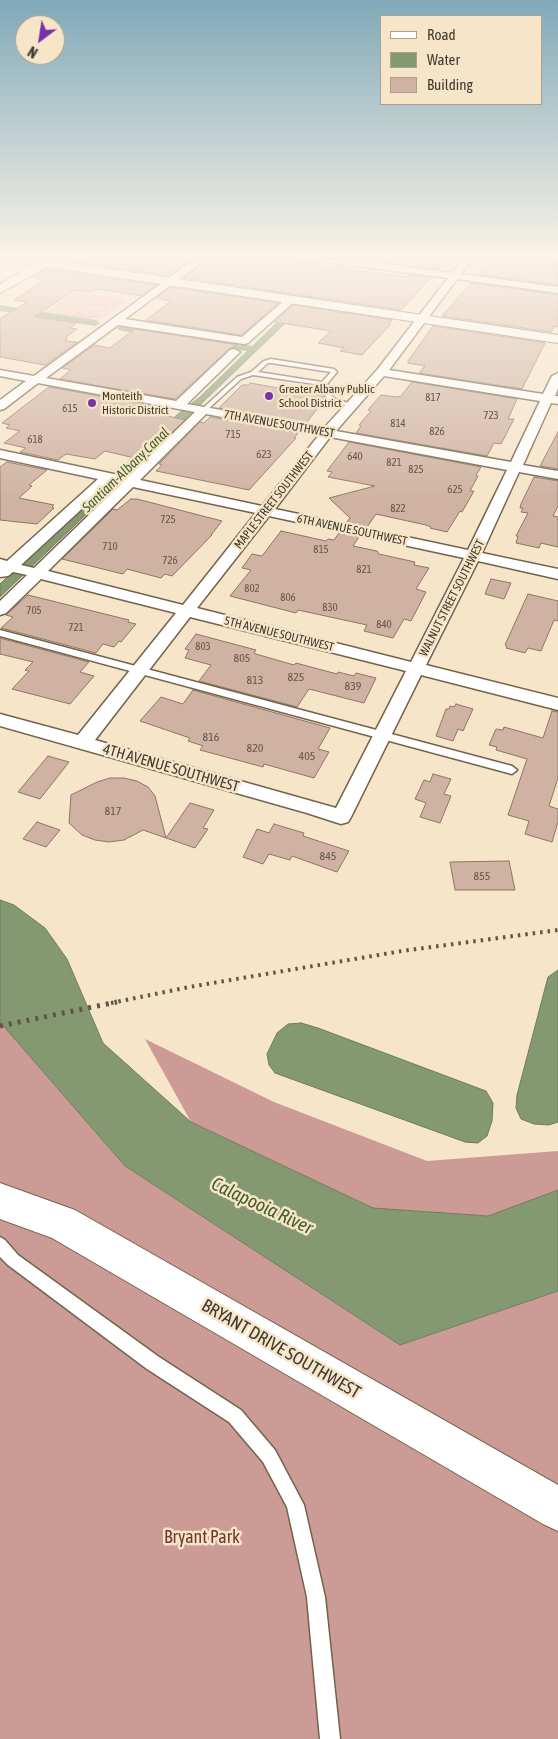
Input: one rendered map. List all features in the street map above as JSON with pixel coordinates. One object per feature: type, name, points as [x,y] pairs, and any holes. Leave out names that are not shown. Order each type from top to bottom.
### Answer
[{"type":"street","points":[[0,406],[89,340]]},
{"type":"street","points":[[237,340],[244,341]]},
{"type":"street","name":"MAPLE STREET SOUTHWEST","points":[[82,743],[327,433],[406,340]]},
{"type":"street","points":[[16,570],[127,481],[191,408],[229,351]]},
{"type":"street","points":[[381,372],[553,400]]},
{"type":"street","name":"7TH AVENUE SOUTHWEST","points":[[0,373],[558,475]]},
{"type":"street","name":"WALNUT STREET SOUTHWEST","points":[[341,817],[474,556],[515,467],[553,400],[558,376]]},
{"type":"street","name":"6TH AVENUE SOUTHWEST","points":[[0,454],[558,574]]},
{"type":"street","points":[[0,610],[16,570],[109,478]]},
{"type":"street","name":"5TH AVENUE SOUTHWEST","points":[[16,570],[188,610],[558,704]]},
{"type":"street","name":"4TH AVENUE SOUTHWEST","points":[[0,720],[341,817]]},
{"type":"street","name":"BRYANT DRIVE SOUTHWEST","points":[[0,1201],[62,1223],[558,1509]]},
{"type":"lane","points":[[191,408],[239,378],[253,373],[266,362],[271,361],[334,372],[324,384]]},
{"type":"lane","points":[[253,373],[324,384]]},
{"type":"lane","points":[[324,384],[328,396],[333,400],[352,405]]},
{"type":"lane","points":[[0,633],[512,770]]},
{"type":"lane","points":[[0,1245],[13,1260],[153,1363],[235,1416],[269,1456],[295,1505],[316,1597],[330,1739]]},
{"type":"green space","name":"Bryant Park","points":[[0,1022],[125,1166],[400,1345],[558,1291],[558,1739],[0,1739]]},
{"type":"green space","points":[[145,1039],[274,1102],[427,1161],[558,1151],[558,1190],[488,1216],[373,1208],[191,1122]]},
{"type":"water","points":[[259,340],[267,340],[0,597],[0,584],[178,414],[200,397]]},
{"type":"water","name":"Calapooia River","points":[[0,900],[14,905],[45,928],[67,959],[103,1043],[191,1122],[373,1208],[488,1216],[558,1190],[558,1291],[400,1345],[125,1166],[0,1022]]},
{"type":"water","points":[[558,970],[558,1122],[549,1125],[534,1124],[521,1119],[516,1108],[517,1095],[548,977]]},
{"type":"water","points":[[301,1023],[486,1091],[493,1103],[492,1121],[487,1136],[478,1143],[465,1142],[275,1073],[269,1065],[267,1054],[277,1033],[288,1024]]},
{"type":"building","points":[[0,340],[66,340],[77,342],[45,365],[0,357]]},
{"type":"building","points":[[120,340],[206,340],[237,345],[229,349],[175,399],[60,379],[71,370],[62,368],[94,345],[110,348]]},
{"type":"building","points":[[321,340],[376,340],[362,355],[340,351],[344,348],[318,343]]},
{"type":"building","points":[[423,340],[526,340],[545,343],[522,389],[419,373],[425,366],[408,363]]},
{"type":"building","points":[[412,382],[517,399],[508,419],[514,419],[501,444],[494,443],[487,456],[356,433],[361,426],[359,425],[371,411],[368,410],[381,395],[401,396]]},
{"type":"building","points":[[250,383],[323,396],[325,399],[306,423],[219,408],[242,385]]},
{"type":"building","points":[[49,387],[165,408],[159,414],[185,420],[143,460],[105,451],[95,459],[66,454],[58,460],[20,452],[26,448],[4,443],[20,431],[6,428],[10,425],[2,423]]},
{"type":"building","points":[[210,417],[298,433],[294,438],[296,438],[249,490],[156,471],[162,465],[159,464],[200,422],[204,423]]},
{"type":"building","points":[[558,432],[558,469],[540,466]]},
{"type":"building","points":[[349,442],[481,467],[470,491],[474,491],[462,512],[460,511],[447,532],[430,528],[426,525],[376,514],[367,527],[347,522],[350,518],[329,498],[375,486],[328,477],[332,472],[327,471]]},
{"type":"building","points":[[7,462],[47,470],[29,485],[32,486],[19,498],[54,505],[52,507],[54,508],[37,524],[0,520],[0,467]]},
{"type":"building","points":[[534,477],[558,481],[558,506],[553,516],[558,517],[558,547],[541,543],[539,548],[516,543],[518,536],[516,536],[528,513],[521,512],[523,508],[520,508],[521,504]]},
{"type":"building","points":[[131,499],[222,521],[212,535],[172,576],[165,574],[161,578],[127,569],[123,574],[62,559],[113,509],[117,510]]},
{"type":"building","points":[[281,531],[326,541],[328,539],[334,540],[339,533],[359,537],[353,546],[415,562],[414,565],[429,568],[416,589],[426,592],[411,621],[404,619],[393,638],[364,631],[367,625],[298,610],[296,613],[230,596],[251,570],[242,568],[252,554],[262,556]]},
{"type":"building","points":[[491,579],[511,583],[504,599],[485,594]]},
{"type":"building","points":[[528,594],[558,601],[558,621],[554,620],[541,651],[528,648],[525,653],[506,648],[507,646],[505,645]]},
{"type":"building","points":[[28,595],[129,620],[128,622],[136,624],[121,642],[119,641],[114,647],[103,644],[96,653],[1,628],[13,617],[6,615]]},
{"type":"building","points":[[196,634],[256,650],[254,653],[256,654],[294,665],[296,663],[337,674],[338,672],[354,676],[356,673],[376,678],[364,703],[309,689],[297,707],[199,681],[211,665],[185,658],[189,650],[185,649]]},
{"type":"building","points":[[0,638],[89,662],[80,672],[94,676],[70,704],[12,689],[29,671],[25,670],[33,662],[0,654]]},
{"type":"building","points":[[193,690],[330,728],[318,749],[329,752],[314,778],[264,764],[263,767],[200,750],[203,746],[188,741],[190,738],[140,721],[161,697],[183,704]]},
{"type":"building","points":[[456,704],[473,709],[463,731],[458,729],[453,741],[436,736],[446,709],[449,709],[450,706],[454,707]]},
{"type":"building","points":[[552,711],[558,712],[558,778],[549,806],[558,809],[558,822],[552,842],[525,834],[529,821],[508,815],[527,759],[496,750],[497,747],[489,745],[496,729],[503,730],[504,727],[543,738]]},
{"type":"building","points":[[48,756],[69,762],[40,799],[18,792]]},
{"type":"building","points":[[433,774],[451,779],[444,794],[451,796],[440,823],[420,817],[426,803],[415,799],[424,780],[430,782]]},
{"type":"building","points":[[110,778],[124,778],[137,781],[148,787],[155,796],[166,838],[143,830],[124,840],[109,842],[95,840],[82,835],[69,823],[71,795],[97,782]]},
{"type":"building","points":[[190,803],[214,810],[203,828],[208,829],[195,848],[166,838]]},
{"type":"building","points":[[37,822],[60,830],[46,847],[23,839]]},
{"type":"building","points":[[274,824],[304,833],[303,836],[349,851],[337,872],[292,856],[290,860],[269,854],[263,864],[243,857],[257,829],[269,833]]},
{"type":"building","points":[[509,861],[515,890],[455,890],[450,862]]},
{"type":"waterway","name":"Santiam-Albany Canal","points":[[206,342],[253,349]]},
{"type":"railway","points":[[111,1003],[189,987],[402,951],[558,930]]},
{"type":"railway","points":[[0,1026],[117,1002]]},
{"type":"place","name":"Greater Albany Public School District","points":[[269,396]]},
{"type":"place","name":"Monteith Historic District","points":[[92,403]]}]
